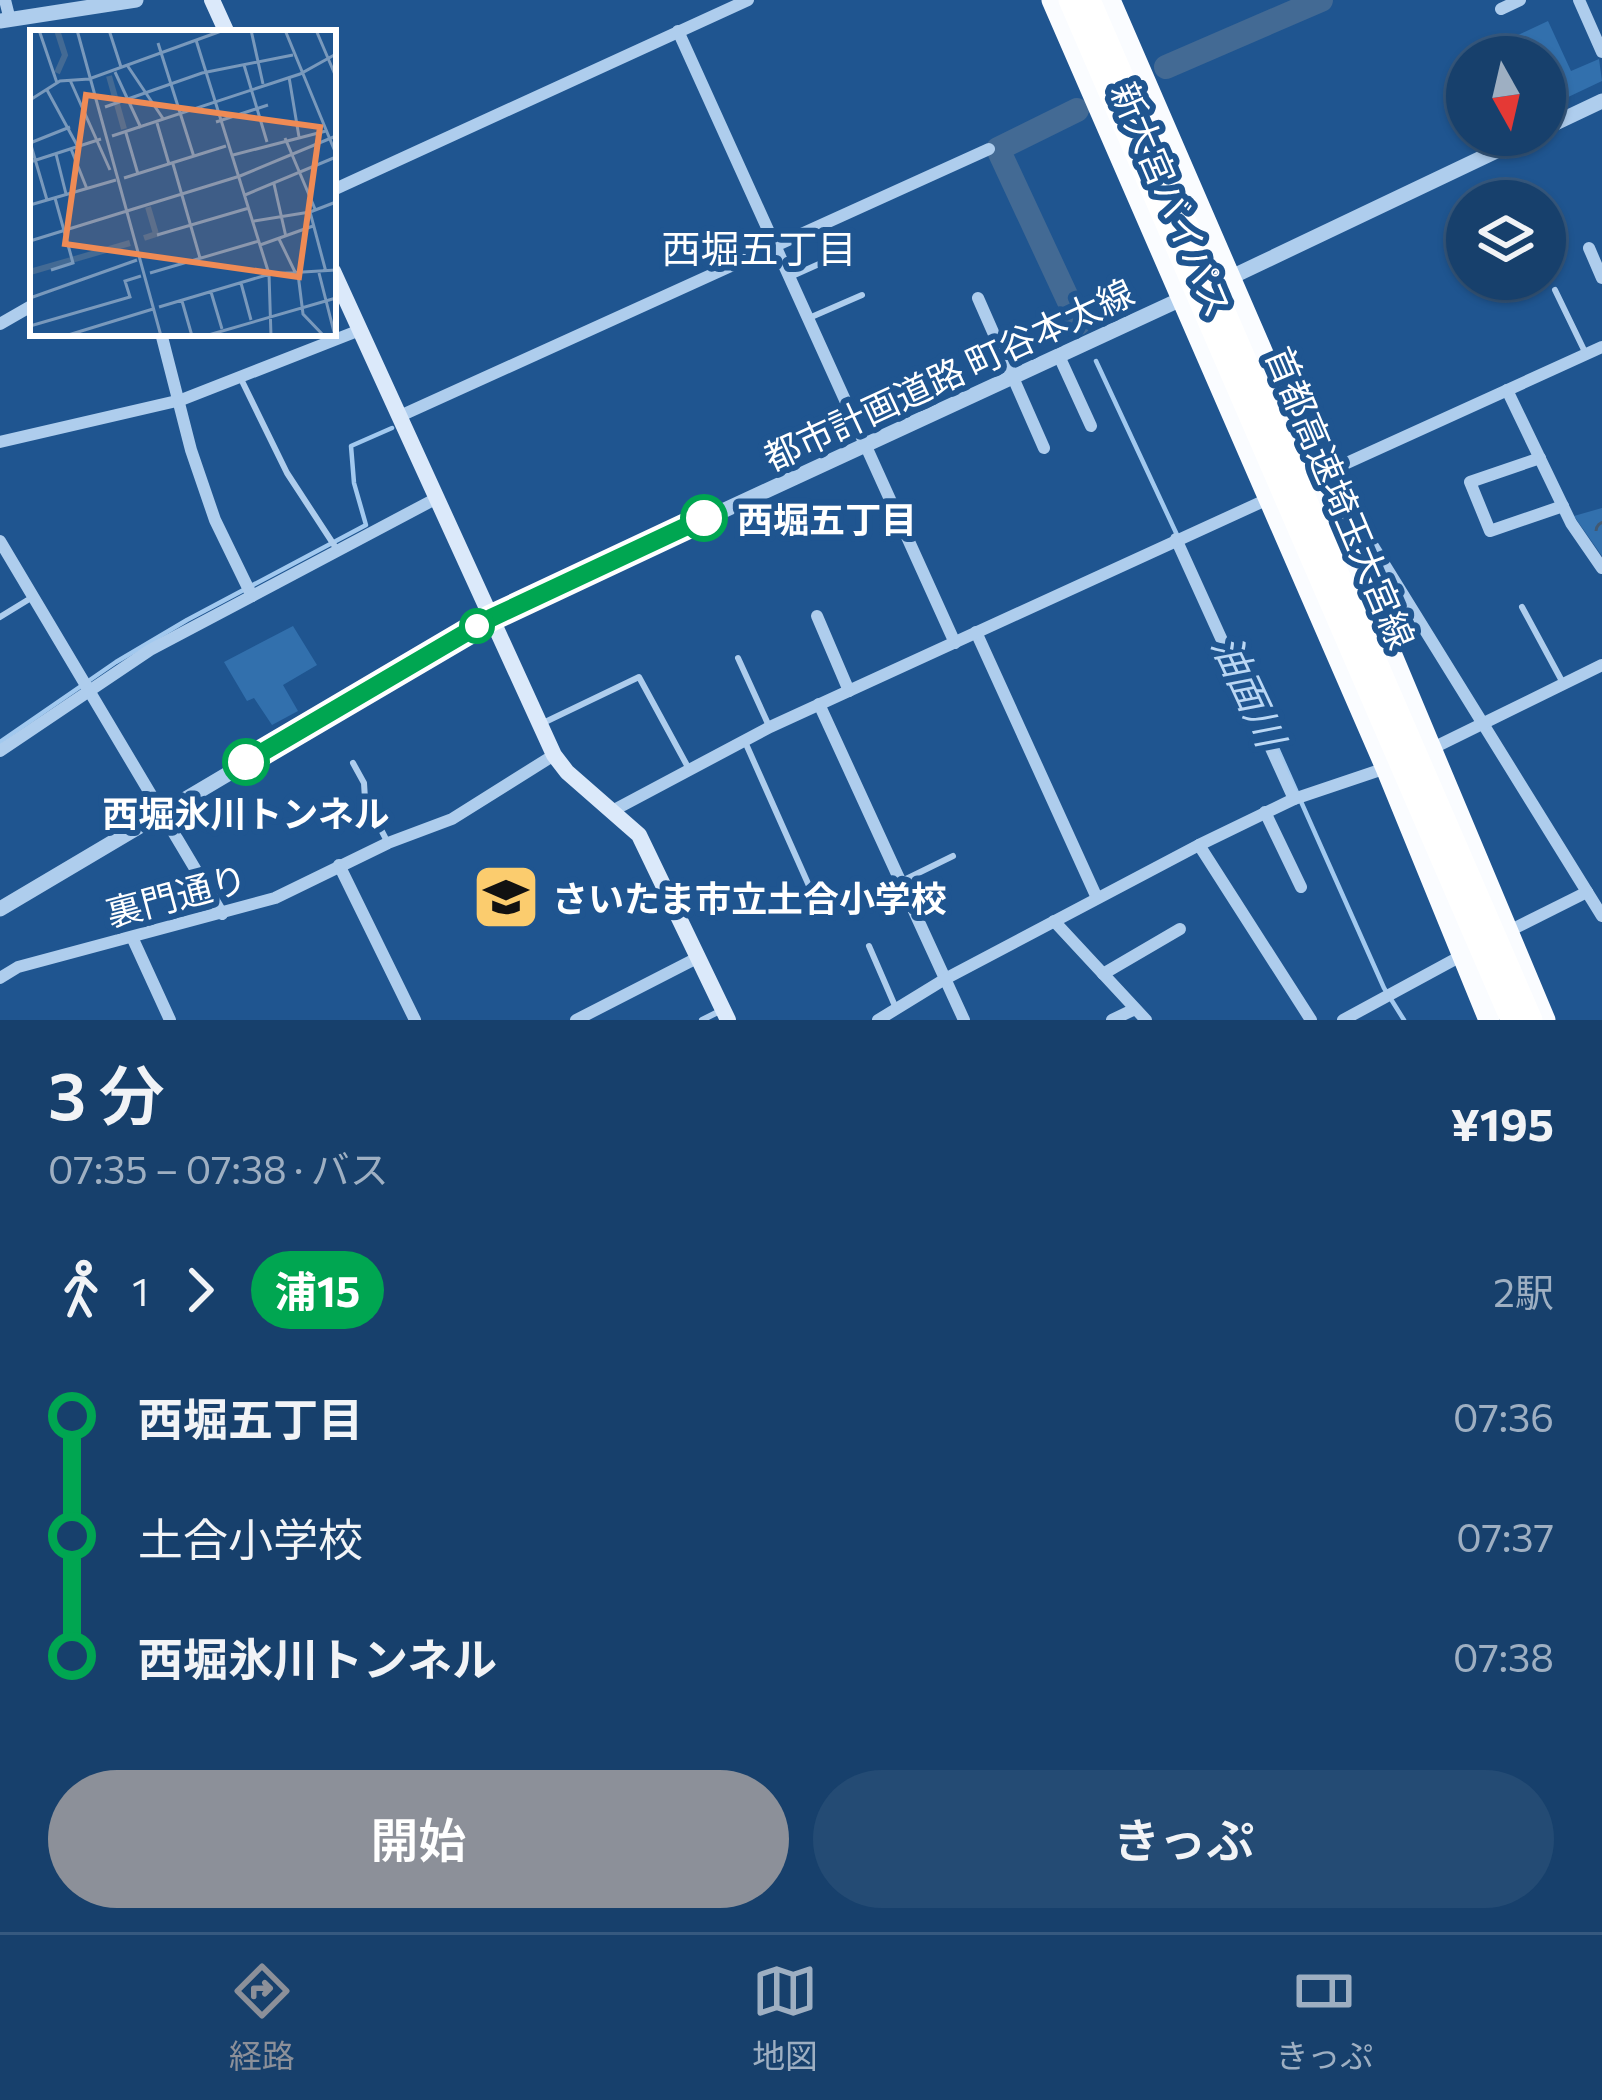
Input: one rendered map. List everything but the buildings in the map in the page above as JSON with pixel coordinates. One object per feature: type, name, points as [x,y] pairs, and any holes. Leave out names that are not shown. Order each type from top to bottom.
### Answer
[{"type":"highway","name":"新大宮バイパス","points":[[1052,0],[1386,768],[1489,1020]]},
{"type":"highway","name":"首都高速埼玉大宮線","points":[[1069,0],[1511,1020]]},
{"type":"highway","name":"首都高速埼玉大宮線","points":[[1090,0],[1532,1020]]},
{"type":"highway","name":"新大宮バイパス","points":[[1110,0],[1154,100],[1167,192],[1316,477],[1545,1020]]},
{"type":"highway","points":[[1215,284],[1229,338],[1240,436]]},
{"type":"main road","points":[[212,0],[226,30]]},
{"type":"main road","points":[[336,278],[554,755],[639,835],[726,1014]]},
{"type":"street","points":[[5,0],[11,20],[136,0]]},
{"type":"street","points":[[336,189],[748,0]]},
{"type":"street","points":[[1501,9],[1520,0]]},
{"type":"street","points":[[1579,0],[1602,52]]},
{"type":"street","points":[[678,31],[955,643]]},
{"type":"street","points":[[1566,118],[1602,101]]},
{"type":"street","points":[[400,416],[989,148]]},
{"type":"street","name":"都市計画道路 町谷本太線","points":[[0,910],[491,618],[1486,156]]},
{"type":"street","points":[[1588,248],[1602,278]]},
{"type":"street","points":[[977,298],[1044,448]]},
{"type":"street","points":[[0,324],[30,307]]},
{"type":"street","points":[[0,442],[181,400],[359,331]]},
{"type":"street","points":[[162,336],[203,485],[249,591]]},
{"type":"street","points":[[1316,477],[1602,347]]},
{"type":"street","points":[[1058,356],[1091,426]]},
{"type":"street","points":[[1507,390],[1563,506],[1602,568]]},
{"type":"street","points":[[1540,458],[1470,482],[1490,531],[1563,506]]},
{"type":"street","points":[[0,751],[87,686],[249,591],[436,498]]},
{"type":"street","points":[[614,810],[819,704],[1268,499]]},
{"type":"street","points":[[1339,529],[1358,522],[1602,916]]},
{"type":"street","points":[[1177,538],[1299,797]]},
{"type":"street","points":[[0,541],[222,914]]},
{"type":"street","points":[[817,616],[849,691]]},
{"type":"street","points":[[976,632],[1097,898]]},
{"type":"street","points":[[1429,750],[1602,665]]},
{"type":"street","points":[[819,704],[964,1020]]},
{"type":"street","name":"裏門通り","points":[[0,978],[19,967],[275,898],[388,843],[452,819],[554,755]]},
{"type":"street","points":[[878,1020],[1198,845],[1299,797],[1386,768]]},
{"type":"street","points":[[1265,812],[1301,887]]},
{"type":"street","points":[[1198,845],[1311,1020]]},
{"type":"street","points":[[339,865],[415,1020]]},
{"type":"street","points":[[1507,932],[1587,892]]},
{"type":"street","points":[[1054,921],[1141,1014]]},
{"type":"street","points":[[1103,974],[1180,929]]},
{"type":"street","points":[[132,937],[170,1020]]},
{"type":"street","points":[[575,1020],[699,956]]},
{"type":"street","points":[[1343,1020],[1461,956]]},
{"type":"street","points":[[1112,1020],[1141,1014]]},
{"type":"lane","points":[[790,277],[839,255]]},
{"type":"lane","points":[[808,318],[862,295]]},
{"type":"lane","points":[[1560,300],[1586,355]]},
{"type":"lane","points":[[241,379],[287,473],[334,546]]},
{"type":"lane","points":[[0,617],[34,596]]},
{"type":"lane","points":[[1522,607],[1563,683]]},
{"type":"lane","points":[[738,658],[770,728]]},
{"type":"lane","points":[[539,725],[639,676],[689,769]]},
{"type":"lane","points":[[744,740],[822,914]]},
{"type":"lane","points":[[353,763],[388,843]]},
{"type":"lane","points":[[900,881],[953,856]]},
{"type":"lane","points":[[869,946],[896,1009]]},
{"type":"lane","points":[[702,1020],[726,1014]]},
{"type":"green space","points":[[1548,21],[1555,36],[1516,36]]},
{"type":"green space","points":[[1599,59],[1602,81],[1566,98],[1566,60],[1571,71]]},
{"type":"green space","points":[[1602,508],[1602,556],[1574,516]]},
{"type":"green space","points":[[293,626],[317,665],[283,685],[298,711],[272,725],[254,698],[247,701],[224,662]]},
{"type":"waterway","name":"油面川","points":[[1166,67],[1321,0]]},
{"type":"waterway","name":"油面川","points":[[1077,110],[998,149],[1079,323]]},
{"type":"waterway","name":"油面川","points":[[995,156],[1000,154]]},
{"type":"waterway","name":"油面川","points":[[1096,361],[1178,537]]},
{"type":"waterway","points":[[0,742],[116,662],[366,525],[354,483],[351,446],[392,428]]},
{"type":"waterway","name":"油面川","points":[[1258,705],[1384,988],[1404,1020]]},
{"type":"bus line","name":"浦15","points":[[246,762],[491,618],[704,518]]},
{"type":"place","name":"西堀五丁目","points":[[704,518]]},
{"type":"place","name":"西堀氷川トンネル","points":[[246,762]]},
{"type":"place","name":"さいたま市立土合小学校","points":[[506,897]]},
{"type":"district","name":"西堀五丁目","points":[[759,247]]}]
